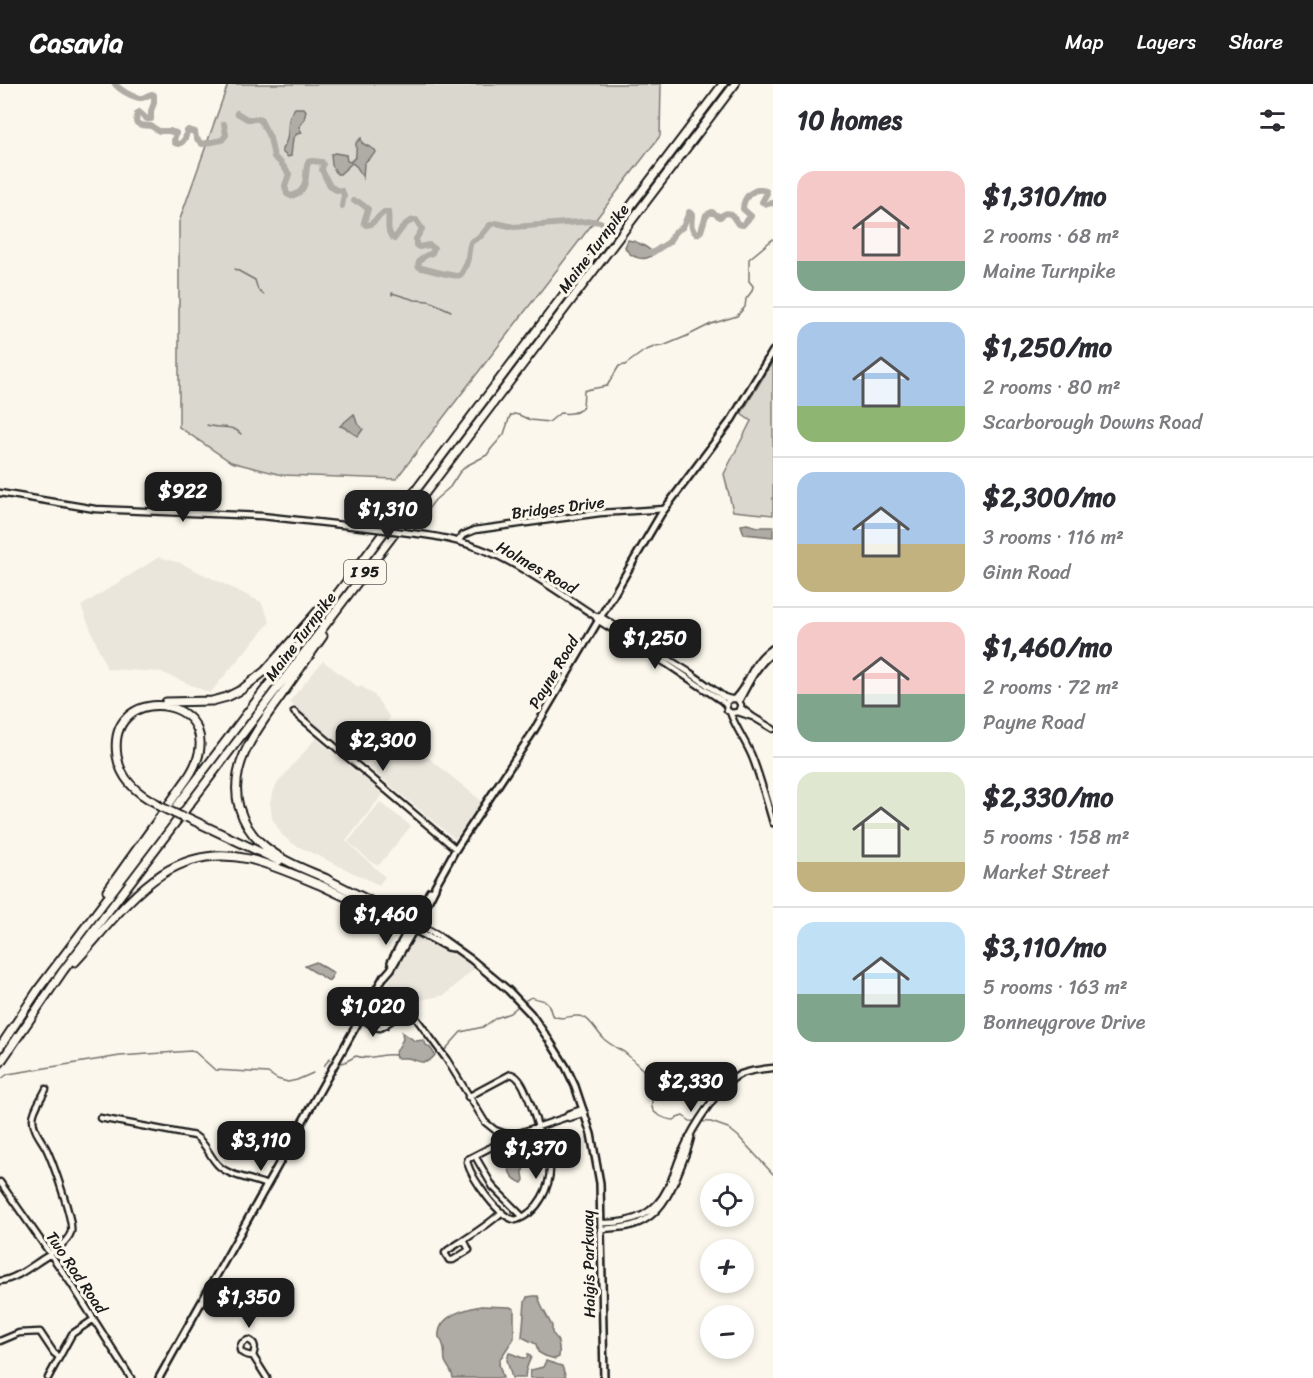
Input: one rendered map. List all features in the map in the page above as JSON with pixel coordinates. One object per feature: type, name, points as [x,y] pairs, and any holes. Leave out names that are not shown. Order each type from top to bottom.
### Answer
[{"type":"highway","name":"Maine Turnpike","points":[[0,1047],[40,987],[91,919],[723,84]]},
{"type":"highway","name":"Maine Turnpike","points":[[0,1063],[49,990],[735,84]]},
{"type":"highway","points":[[371,564],[344,607],[255,733],[242,757],[237,780],[237,795],[246,825],[266,848],[413,926]]},
{"type":"highway","points":[[157,805],[136,793],[126,782],[119,768],[115,753],[116,737],[126,717],[132,711],[146,705],[161,702],[212,701],[241,690],[265,671],[351,575]]},
{"type":"highway","points":[[91,919],[94,909],[187,779],[199,758],[200,743],[192,721],[181,711],[166,705],[158,705],[143,708],[130,716],[120,728],[117,743],[118,763],[126,780],[137,792],[157,805],[184,817],[278,860],[327,879]]},
{"type":"highway","points":[[184,817],[322,886]]},
{"type":"highway","points":[[49,990],[140,890],[154,878],[177,865],[197,859],[241,857],[262,863],[322,886],[413,926]]},
{"type":"main road","name":"Payne Road","points":[[159,1378],[413,926],[422,903],[533,732],[598,618],[665,509],[732,419],[773,351]]},
{"type":"main road","name":"Haigis Parkway","points":[[413,926],[472,960],[516,998],[531,1014],[549,1040],[575,1086],[591,1134],[600,1193],[604,1378]]},
{"type":"street","name":"Holmes Road","points":[[0,493],[95,509],[262,516],[437,536],[482,549],[514,564],[598,618]]},
{"type":"street","name":"Bridges Drive","points":[[458,542],[463,535],[475,530],[589,515],[665,509]]},
{"type":"street","points":[[598,618],[722,701],[727,710],[735,706],[762,663],[773,653]]},
{"type":"street","points":[[598,618],[689,672],[735,706],[773,729]]},
{"type":"street","points":[[773,648],[759,659],[742,689],[735,706],[734,722],[753,759],[773,824]]},
{"type":"street","points":[[726,705],[735,706]]},
{"type":"street","points":[[294,712],[456,849]]},
{"type":"street","points":[[362,1016],[386,1025],[405,1012],[413,1014],[447,1060],[468,1097],[487,1124],[495,1131],[516,1134],[567,1117],[568,1114],[584,1111]]},
{"type":"street","points":[[602,1226],[626,1222],[654,1207],[667,1190],[692,1132],[719,1092],[739,1074],[773,1068]]},
{"type":"street","points":[[468,1097],[507,1075],[514,1074],[528,1095],[549,1161],[550,1172],[543,1197],[523,1217],[516,1220],[511,1220],[484,1194],[467,1162],[499,1143],[504,1133]]},
{"type":"street","points":[[0,1281],[14,1276],[50,1254],[68,1239],[71,1232],[70,1218],[48,1153],[34,1126],[33,1116],[46,1089]]},
{"type":"street","points":[[40,1101],[47,1104]]},
{"type":"street","points":[[100,1118],[195,1136],[222,1169],[267,1185]]},
{"type":"street","points":[[475,1156],[493,1187],[523,1217]]},
{"type":"street","name":"Two Rod Road","points":[[0,1182],[94,1319],[131,1378]]},
{"type":"street","points":[[464,1240],[470,1250],[449,1260],[446,1251],[464,1240],[479,1232],[502,1212]]},
{"type":"street","points":[[50,1377],[73,1333],[94,1319]]},
{"type":"street","points":[[0,1341],[19,1332],[40,1332],[59,1357]]},
{"type":"street","points":[[253,1356],[267,1378]]},
{"type":"shaded area","points":[[228,84],[661,84],[660,136],[396,479],[282,475],[231,462],[179,427],[179,222]]},
{"type":"shaded area","points":[[295,108],[304,108],[306,111],[299,127],[302,133],[293,138],[291,156],[288,157],[282,149],[287,139],[289,118]]},
{"type":"shaded area","points":[[361,138],[362,143],[376,152],[364,163],[363,178],[352,163],[337,174],[332,165],[331,154],[346,155],[347,161],[350,162],[355,156],[356,143]]},
{"type":"shaded area","points":[[628,240],[642,245],[653,254],[646,258],[637,258],[625,247]]},
{"type":"shaded area","points":[[773,361],[773,515],[733,511],[724,474],[751,421],[741,414]]},
{"type":"shaded area","points":[[354,414],[357,423],[363,429],[358,436],[340,426]]},
{"type":"shaded area","points":[[741,525],[773,527],[773,537],[744,534]]},
{"type":"shaded area","points":[[159,557],[180,563],[261,602],[270,622],[210,693],[161,672],[107,669],[81,606]]},
{"type":"shaded area","points":[[323,661],[359,688],[361,686],[374,695],[390,718],[356,758],[289,702]]},
{"type":"shaded area","points":[[399,734],[483,802],[455,839],[369,768]]},
{"type":"shaded area","points":[[316,738],[383,794],[346,841],[385,877],[379,885],[293,844],[282,835],[272,818],[270,802],[276,785]]},
{"type":"shaded area","points":[[380,802],[411,826],[379,865],[374,864],[348,842]]},
{"type":"shaded area","points":[[416,936],[461,956],[476,967],[445,995],[410,1002],[399,998],[386,987]]},
{"type":"shaded area","points":[[316,962],[334,973],[329,981],[305,966]]},
{"type":"shaded area","points":[[402,1032],[415,1041],[424,1040],[435,1055],[425,1062],[396,1058],[395,1054],[403,1039]]},
{"type":"shaded area","points":[[519,1141],[524,1161],[522,1183],[510,1173],[505,1150],[509,1142]]},
{"type":"shaded area","points":[[538,1296],[552,1326],[552,1333],[558,1341],[559,1357],[555,1359],[538,1352],[536,1344],[522,1337],[525,1302],[527,1297]]},
{"type":"shaded area","points":[[481,1306],[514,1309],[514,1338],[499,1364],[503,1378],[453,1378],[445,1361],[444,1347],[439,1337],[441,1327],[449,1317]]},
{"type":"shaded area","points":[[509,1353],[525,1358],[528,1354],[531,1357],[525,1378],[512,1378],[507,1360]]},
{"type":"shaded area","points":[[546,1361],[562,1366],[566,1378],[530,1378],[531,1370],[543,1367]]},
{"type":"waterway","points":[[115,84],[136,97],[154,95],[151,119],[147,119],[139,112],[136,122],[159,131],[176,133],[175,143],[183,142],[188,130],[195,132],[196,138],[202,144],[222,140],[226,135],[224,124]]},
{"type":"waterway","points":[[237,113],[247,119],[260,119],[270,138],[274,157],[289,174],[285,186],[287,194],[291,196],[297,194],[304,186],[308,162],[322,162],[322,170],[329,184],[334,189],[342,191],[344,195],[342,206]]},
{"type":"waterway","points":[[645,253],[652,253],[669,242],[675,232],[683,227],[689,212],[692,214],[692,227],[697,234],[701,231],[706,215],[712,212],[720,217],[729,213],[738,224],[743,225],[751,216],[743,209],[743,205],[753,191],[766,191],[762,202],[773,203]]},
{"type":"waterway","points":[[354,201],[368,209],[364,222],[366,225],[371,224],[384,212],[388,212],[389,230],[394,239],[406,224],[416,220],[422,229],[416,239],[416,245],[419,247],[429,245],[434,248],[432,253],[421,259],[418,266],[457,276],[464,269],[471,242],[481,236],[490,225],[496,223],[514,227],[592,221],[606,226]]},
{"type":"waterway","points":[[423,520],[425,513],[435,500],[450,487],[459,473],[466,466],[487,455],[504,434],[510,416],[514,414],[530,420],[549,422],[560,413],[576,412],[583,407],[584,391],[607,386],[619,366],[625,365],[644,351],[663,346],[711,324],[737,316],[745,307],[746,299],[752,291],[753,286],[749,281],[749,259],[773,239]]},
{"type":"waterway","points":[[235,269],[255,280],[258,290],[264,295]]},
{"type":"waterway","points":[[392,295],[392,293],[415,300],[429,301],[451,311]]},
{"type":"waterway","points":[[207,425],[233,429],[241,434]]},
{"type":"waterway","points":[[526,1000],[531,997],[547,1002],[552,1015],[556,1017],[586,1018],[605,1040],[652,1076],[654,1081],[653,1111],[670,1120],[683,1116],[690,1121],[711,1122],[728,1128],[773,1174]]},
{"type":"waterway","points":[[444,1051],[461,1032],[483,1027],[517,1007]]},
{"type":"waterway","points":[[1,1079],[8,1074],[120,1056],[191,1051],[215,1070],[268,1073],[288,1082],[313,1073]]},
{"type":"waterway","points":[[341,1063],[356,1056],[366,1058],[395,1055]]},
{"type":"waterway","points":[[324,1066],[330,1058]]}]
